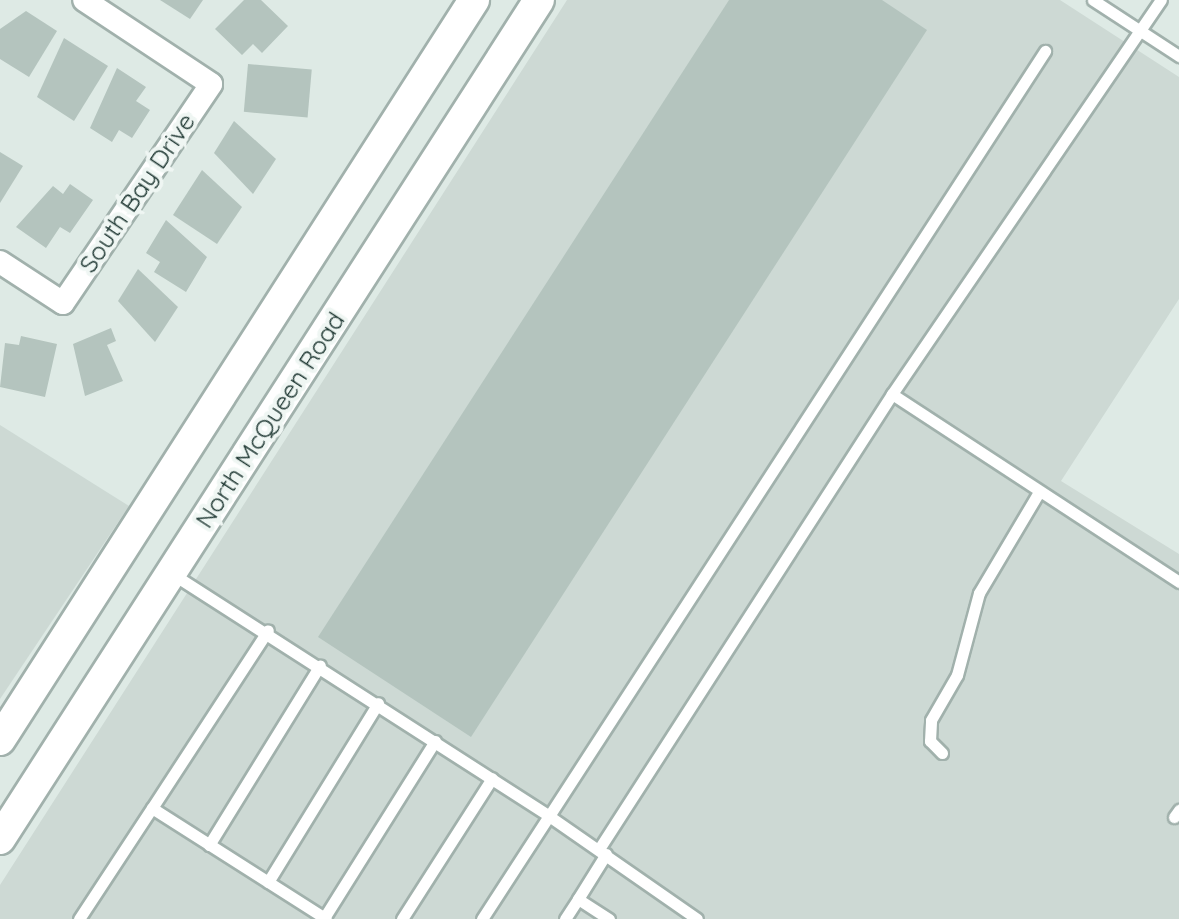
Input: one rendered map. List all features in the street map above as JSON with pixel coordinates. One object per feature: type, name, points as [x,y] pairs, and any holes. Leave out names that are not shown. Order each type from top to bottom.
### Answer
[{"type":"main road","points":[[0,740],[474,0]]},
{"type":"main road","name":"North McQueen Road","points":[[0,839],[539,0]]},
{"type":"main road","points":[[118,556],[171,574]]},
{"type":"street","name":"South Bay Drive","points":[[0,262],[63,303],[211,84],[84,0]]},
{"type":"lane","points":[[1093,0],[1179,56]]},
{"type":"lane","points":[[565,919],[602,852],[892,394],[1161,0]]},
{"type":"lane","points":[[482,919],[1045,51]]},
{"type":"lane","points":[[892,394],[1179,582]]},
{"type":"lane","points":[[942,752],[930,741],[931,720],[963,659],[979,593],[1039,492]]},
{"type":"lane","points":[[171,574],[268,630],[697,919]]},
{"type":"lane","points":[[79,919],[268,630]]},
{"type":"lane","points":[[210,844],[320,665]]},
{"type":"lane","points":[[268,882],[378,703]]},
{"type":"lane","points":[[152,808],[325,918],[435,741]]},
{"type":"lane","points":[[402,919],[492,778]]},
{"type":"lane","points":[[578,899],[609,919]]},
{"type":"shaded area","points":[[567,0],[1060,0],[1179,77],[1179,299],[1061,481],[1179,554],[1179,919],[0,919],[0,885]]},
{"type":"shaded area","points":[[0,425],[129,506],[0,699]]},
{"type":"building","points":[[160,0],[203,0],[190,19]]},
{"type":"building","points":[[244,0],[261,0],[288,26],[262,53],[253,44],[242,55],[215,29]]},
{"type":"building","points":[[729,0],[882,0],[927,30],[471,737],[318,637]]},
{"type":"building","points":[[26,11],[57,31],[29,77],[0,59],[0,29]]},
{"type":"building","points":[[64,38],[108,66],[74,121],[37,97]]},
{"type":"building","points":[[248,64],[312,70],[308,117],[244,112]]},
{"type":"building","points":[[117,68],[146,87],[136,101],[150,110],[132,138],[119,130],[112,142],[90,128]]},
{"type":"building","points":[[234,121],[276,159],[253,194],[214,153]]},
{"type":"building","points":[[0,152],[23,166],[0,203]]},
{"type":"building","points":[[202,170],[242,207],[217,244],[173,215]]},
{"type":"building","points":[[70,184],[93,200],[70,233],[60,227],[46,248],[16,227],[53,186],[63,194]]},
{"type":"building","points":[[166,220],[207,257],[186,292],[154,272],[160,262],[146,253]]},
{"type":"building","points":[[138,269],[178,307],[155,342],[118,301]]},
{"type":"building","points":[[111,328],[116,341],[107,345],[123,381],[85,396],[73,344]]},
{"type":"building","points":[[21,336],[57,344],[45,397],[0,387],[5,343],[19,345]]}]
